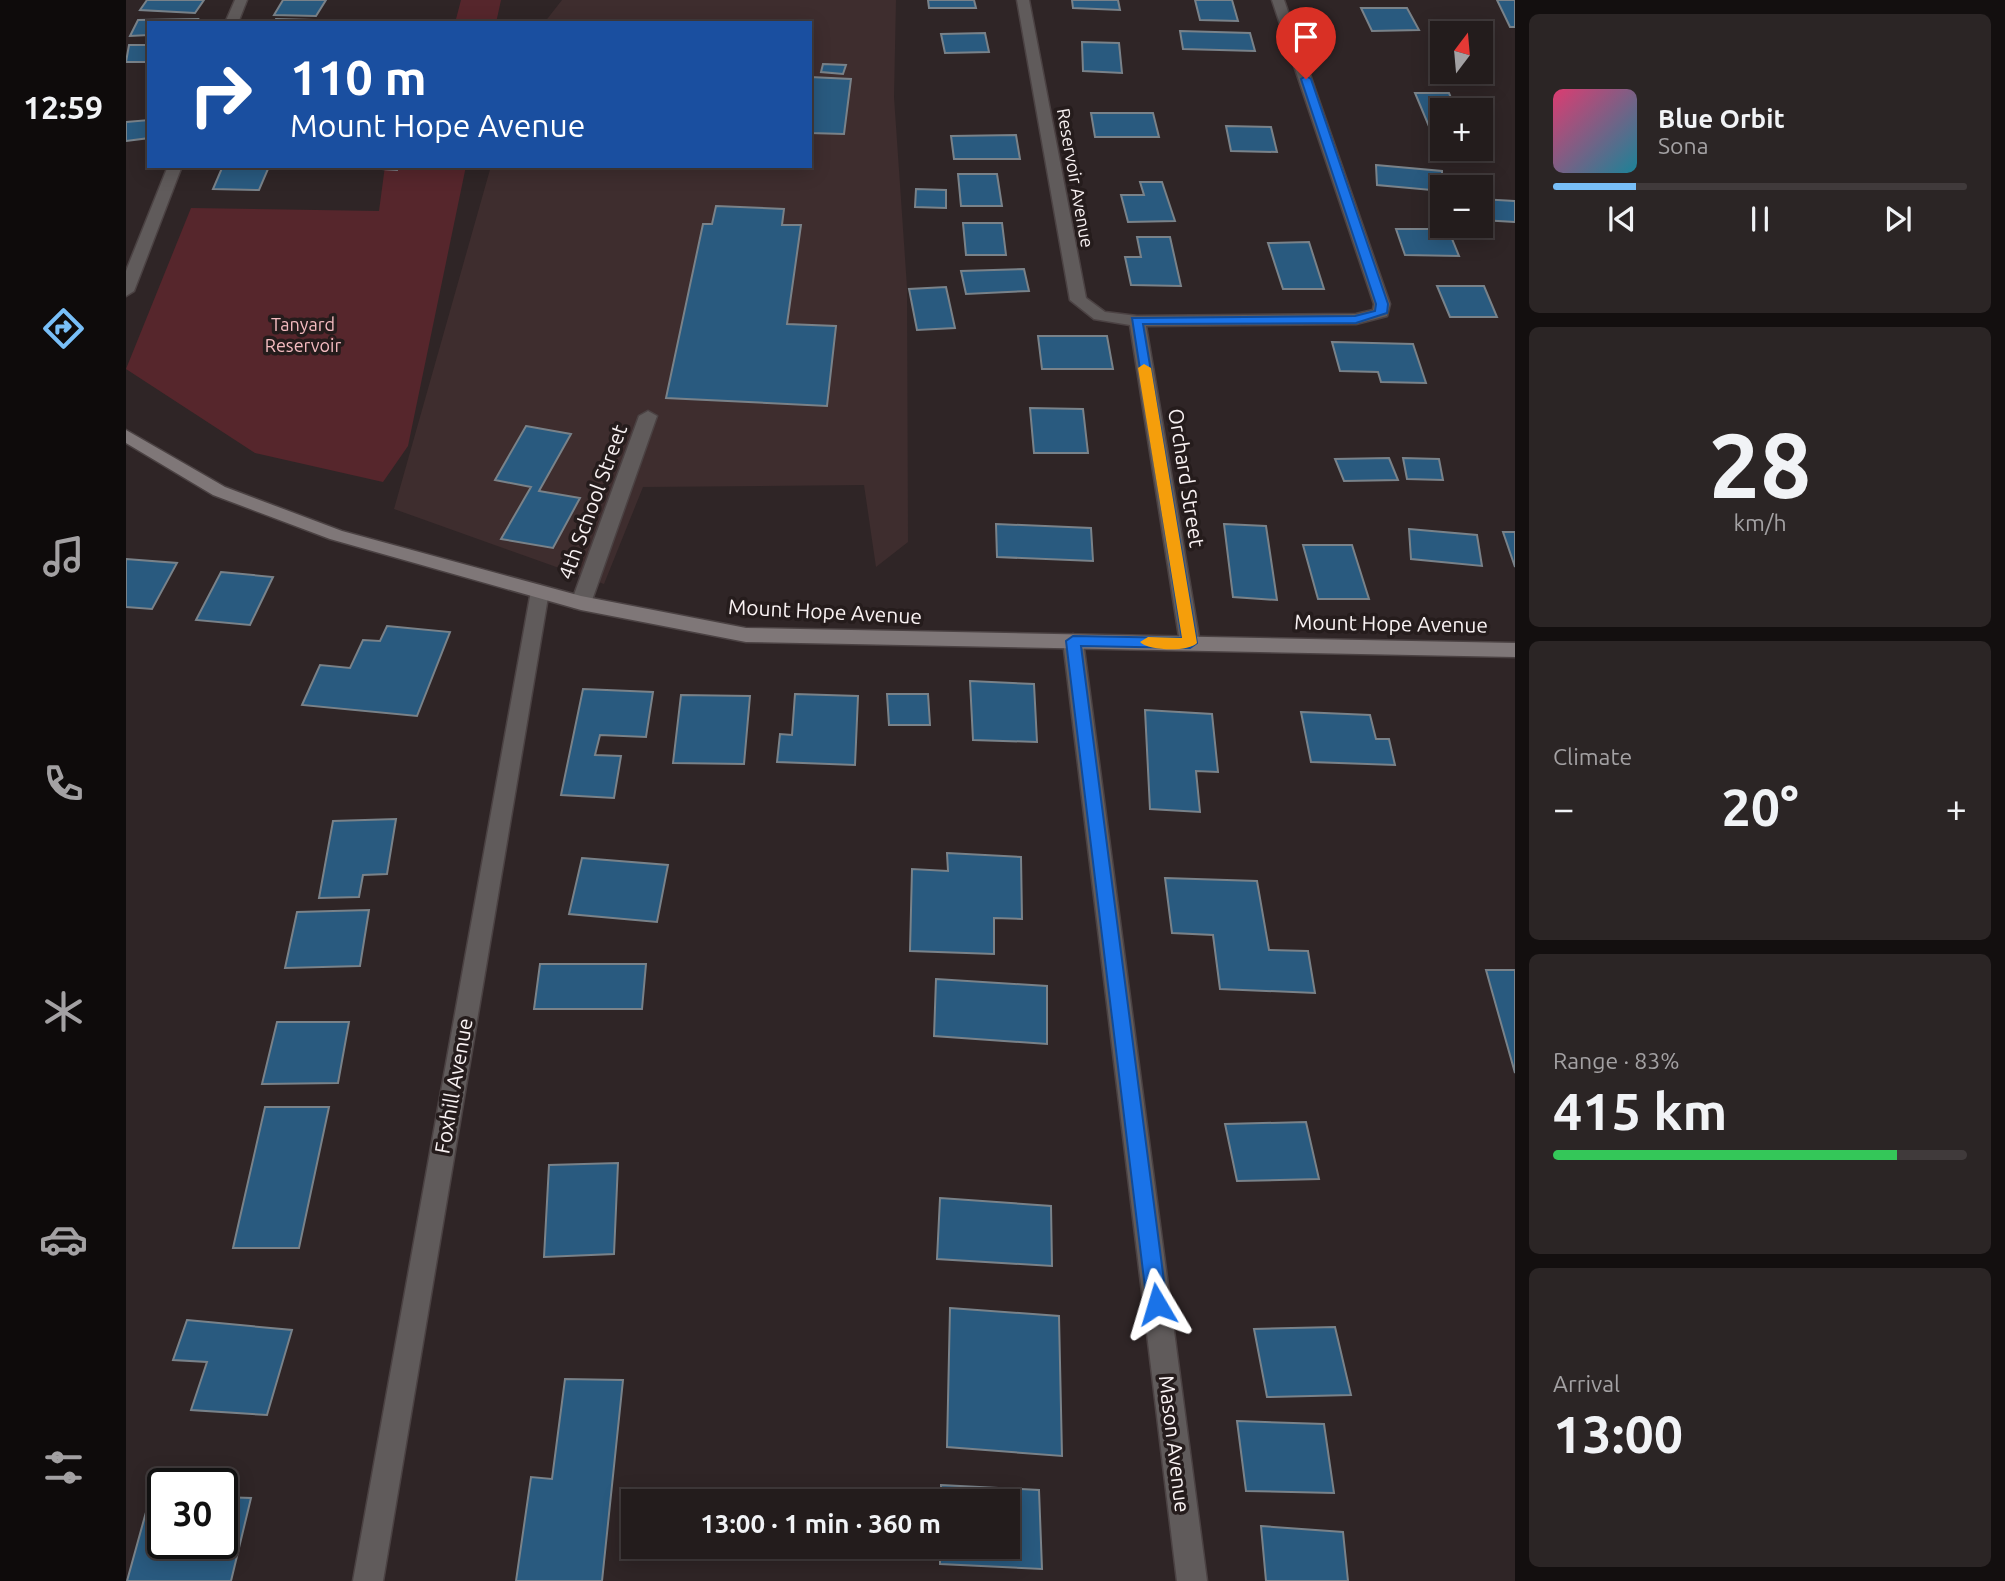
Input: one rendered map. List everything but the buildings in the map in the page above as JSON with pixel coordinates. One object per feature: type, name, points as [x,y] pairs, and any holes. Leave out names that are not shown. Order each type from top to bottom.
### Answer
[{"type":"street","points":[[232,21],[241,0]]},
{"type":"street","name":"Reservoir Avenue","points":[[1023,0],[1078,300],[1101,316],[1136,321],[1356,320],[1373,316],[1377,312],[1381,313],[1382,304],[1279,0]]},
{"type":"street","points":[[126,291],[174,168]]},
{"type":"street","name":"Orchard Street","points":[[1136,321],[1190,643]]},
{"type":"street","name":"4th School Street","points":[[581,603],[648,416]]},
{"type":"street","name":"Mount Hope Avenue","points":[[126,435],[162,459],[241,501],[336,535],[581,603],[746,635],[1515,650]]},
{"type":"street","name":"Foxhill Avenue","points":[[368,1581],[540,591]]},
{"type":"street","name":"Mason Avenue","points":[[1073,641],[1192,1581]]},
{"type":"shaded area","points":[[562,0],[896,0],[894,97],[907,287],[908,542],[876,567],[864,485],[643,487],[604,584],[394,509],[490,168],[812,168],[812,21],[546,21]]},
{"type":"green space","points":[[461,0],[501,0],[496,21],[456,21]]},
{"type":"green space","name":"Tanyard Reservoir","points":[[385,168],[466,168],[408,446],[383,482],[255,453],[126,369],[191,208],[379,211]]},
{"type":"slow traffic","points":[[1144,368],[1190,643],[1148,642]]},
{"type":"route","points":[[1157,1304],[1073,641],[1190,643],[1136,321],[1356,320],[1381,313],[1382,304],[1306,79]]}]
